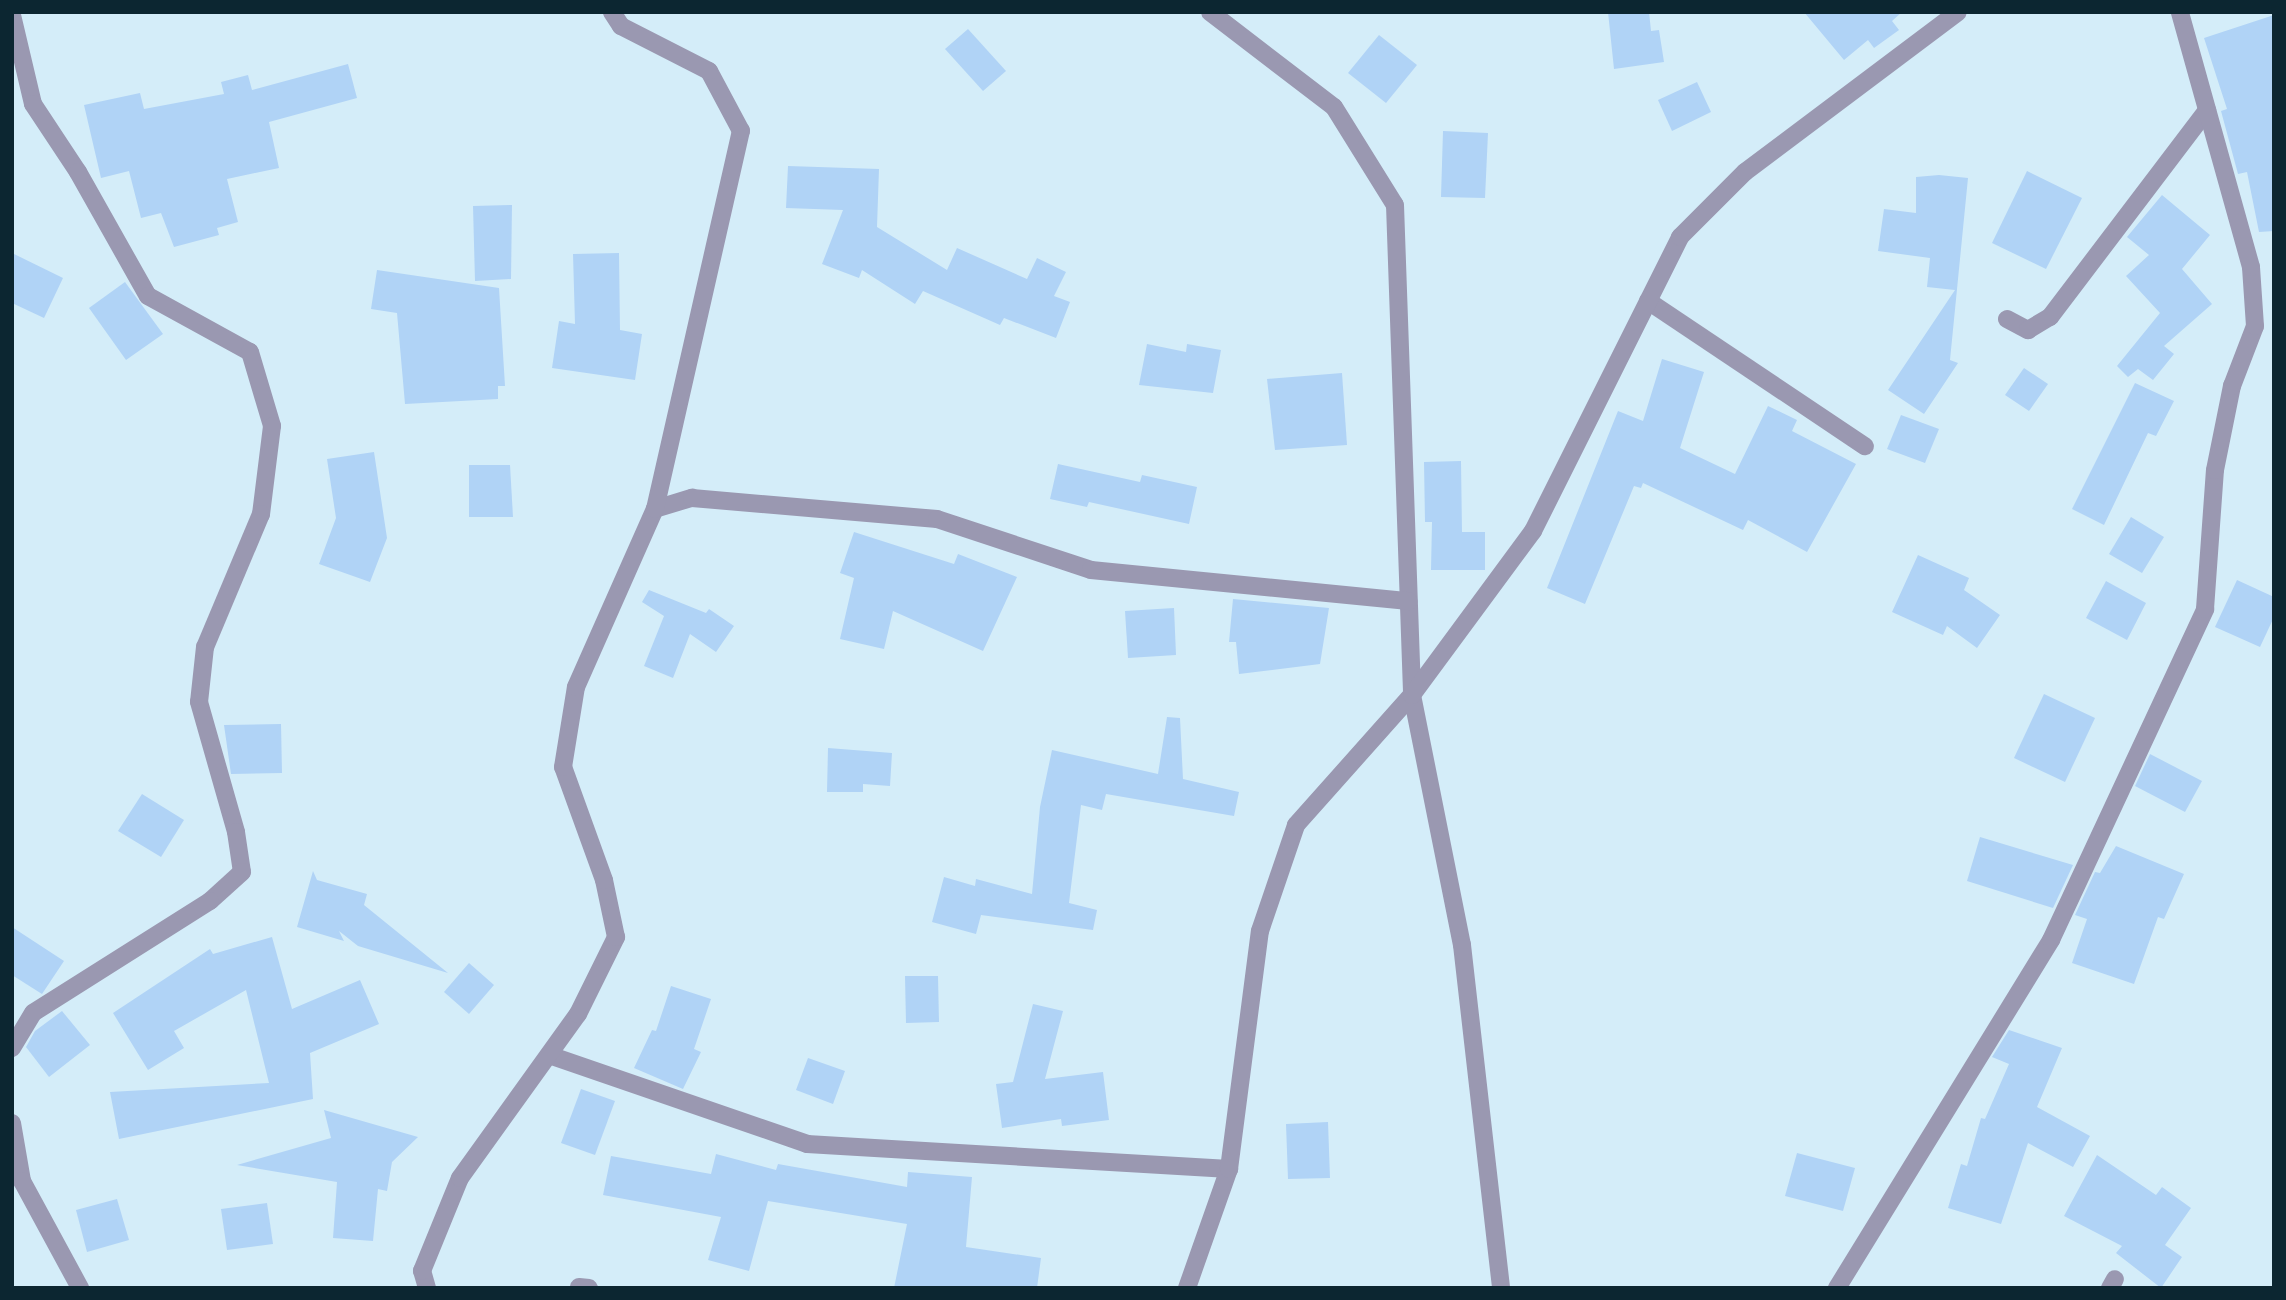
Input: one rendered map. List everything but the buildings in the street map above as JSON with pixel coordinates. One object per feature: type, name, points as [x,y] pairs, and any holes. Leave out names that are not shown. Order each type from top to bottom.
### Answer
[{"type":"street","points":[[427,1288],[422,1271],[460,1178],[578,1014],[616,937],[604,880],[563,767],[576,687],[655,509],[741,131],[709,71],[621,26],[612,12]]},
{"type":"street","points":[[1210,12],[1334,107],[1395,205],[1412,695],[1462,945],[1501,1288]]},
{"type":"street","points":[[1187,1288],[1229,1169],[1260,931],[1296,825],[1412,695],[1533,531],[1680,237],[1745,172],[1958,12]]},
{"type":"street","points":[[1837,1288],[2051,940],[2205,609],[2215,470],[2232,386],[2255,326],[2251,267],[2183,13]]},
{"type":"street","points":[[12,15],[33,104],[78,172],[148,296],[250,352],[272,426],[261,514],[205,647],[199,702],[236,832],[242,872],[210,901],[33,1013],[12,1048]]},
{"type":"street","points":[[2007,318],[2028,330],[2050,317],[2207,110]]},
{"type":"street","points":[[1648,300],[1866,446]]},
{"type":"street","points":[[655,509],[692,498],[937,519],[1091,570],[1408,601]]},
{"type":"street","points":[[549,1055],[807,1144],[1229,1169]]},
{"type":"street","points":[[12,1124],[22,1181],[80,1288]]}]
